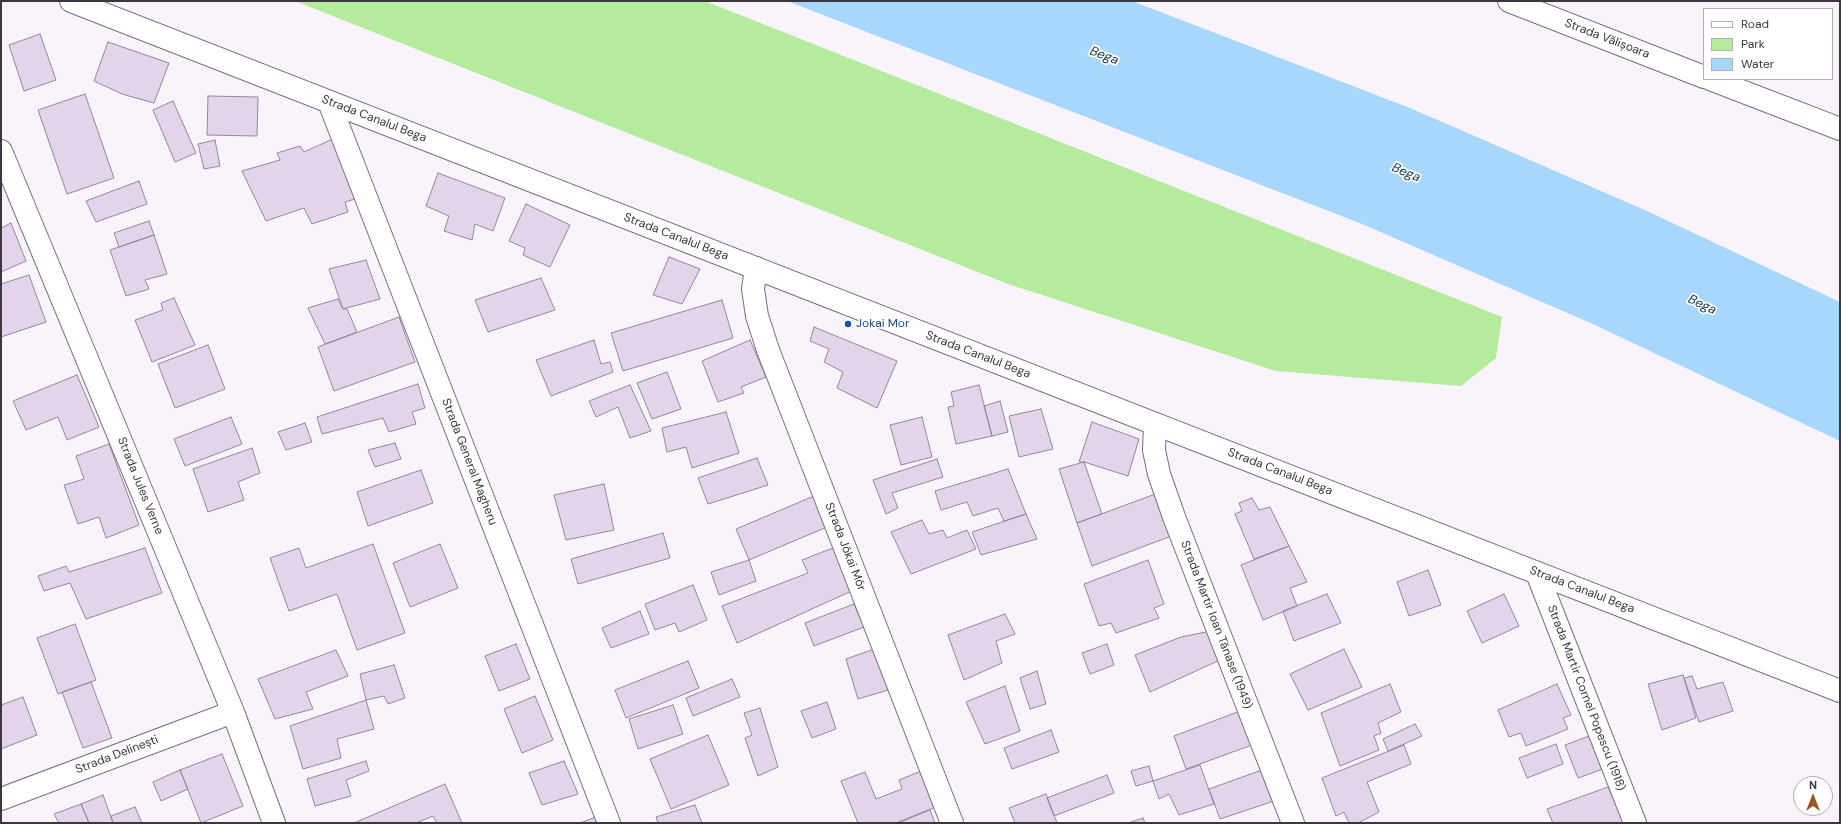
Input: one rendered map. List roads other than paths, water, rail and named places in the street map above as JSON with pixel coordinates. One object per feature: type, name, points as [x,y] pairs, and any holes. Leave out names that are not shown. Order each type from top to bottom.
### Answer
[{"type":"street","name":"Strada Canalul Bega","points":[[71,1],[1840,690]]},
{"type":"street","name":"Strada Vălișoara","points":[[1509,1],[1703,77]]},
{"type":"street","points":[[1713,80],[1840,129]]},
{"type":"street","name":"Strada General Magheru","points":[[329,102],[609,823]]},
{"type":"street","name":"Strada Jules Verne","points":[[1,151],[233,712],[274,823]]},
{"type":"street","name":"Strada Jókai Mór","points":[[756,268],[753,289],[757,316],[768,350],[952,823]]},
{"type":"street","name":"Strada Martir Ioan Tănase (1949)","points":[[1155,424],[1154,450],[1159,474],[1293,823]]},
{"type":"street","name":"Strada Martir Cornel Popescu (1918)","points":[[1538,573],[1635,823]]},
{"type":"street","name":"Strada Delinești","points":[[1,799],[233,712]]},
{"type":"water","name":"Bega","points":[[787,1],[1132,1],[1410,108],[1647,211],[1840,302],[1840,441],[1595,325],[1362,224]]},
{"type":"place","name":"Jokai Mor","points":[[848,324]]}]
